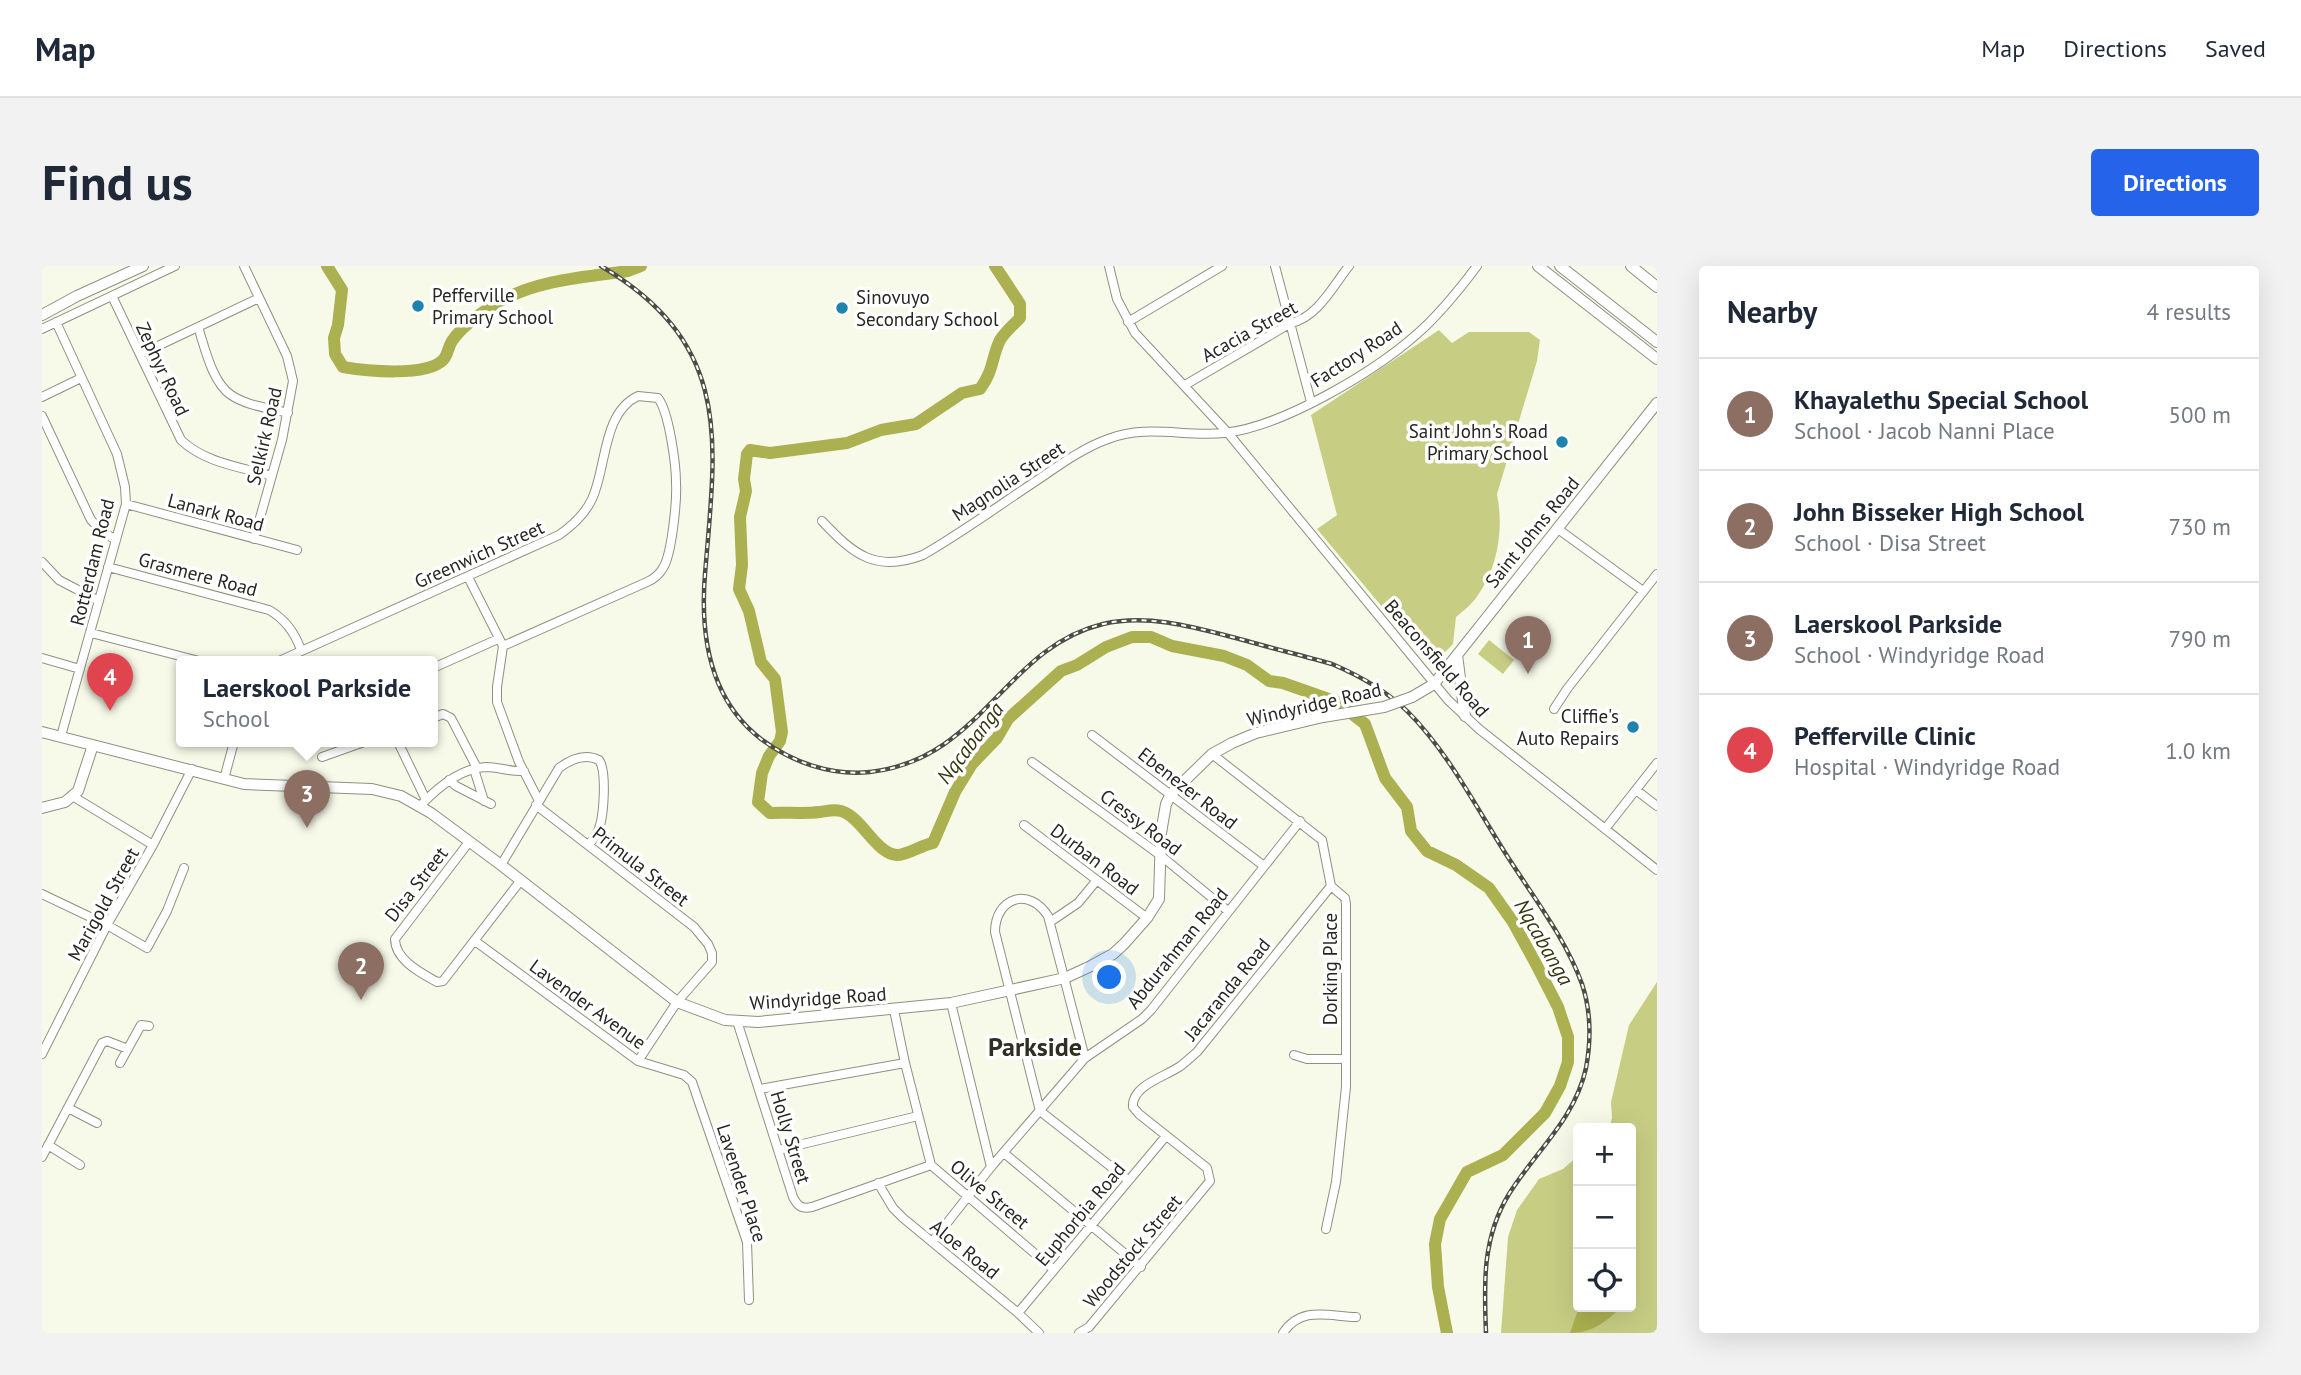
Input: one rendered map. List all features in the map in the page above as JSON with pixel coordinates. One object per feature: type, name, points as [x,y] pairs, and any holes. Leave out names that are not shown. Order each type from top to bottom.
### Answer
[{"type":"street","points":[[42,315],[143,266]]},
{"type":"street","points":[[42,329],[175,266]]},
{"type":"street","name":"Selkirk Road","points":[[244,266],[290,363],[293,381],[288,413],[254,538]]},
{"type":"street","name":"Beaconsfield Road","points":[[1109,266],[1117,299],[1128,322],[1142,341],[1228,433],[1434,684],[1479,729],[1657,870]]},
{"type":"street","points":[[1128,322],[1222,266]]},
{"type":"street","points":[[1275,266],[1311,402]]},
{"type":"street","name":"Acacia Street","points":[[1185,385],[1291,323],[1309,316],[1349,266]]},
{"type":"street","name":"Factory Road","points":[[1228,433],[1257,425],[1311,402],[1384,359],[1432,321],[1477,266]]},
{"type":"street","points":[[1538,266],[1657,359]]},
{"type":"street","points":[[1560,266],[1657,342]]},
{"type":"street","points":[[1631,266],[1657,287]]},
{"type":"street","name":"Zephyr Road","points":[[112,296],[175,432],[188,447],[211,459],[272,475]]},
{"type":"street","points":[[141,354],[259,298]]},
{"type":"street","name":"Rotterdam Road","points":[[56,322],[117,454],[126,504],[61,736]]},
{"type":"street","points":[[198,327],[223,388],[239,399],[288,413]]},
{"type":"street","points":[[42,397],[81,378]]},
{"type":"street","name":"Greenwich Street","points":[[289,656],[545,543],[568,529],[591,501],[614,423],[624,407],[633,398],[645,395],[658,398],[665,412],[676,482],[670,541],[664,568],[647,582],[500,642]]},
{"type":"street","name":"Saint Johns Road","points":[[1434,684],[1657,403]]},
{"type":"street","points":[[42,416],[91,520],[116,540]]},
{"type":"street","name":"Magnolia Street","points":[[822,521],[843,544],[858,554],[879,562],[901,562],[934,549],[1062,463],[1111,437],[1142,431],[1228,433]]},
{"type":"street","name":"Lanark Road","points":[[126,504],[298,550]]},
{"type":"street","points":[[1558,530],[1643,591]]},
{"type":"street","points":[[42,562],[59,580],[99,601]]},
{"type":"street","name":"Grasmere Road","points":[[108,567],[269,610],[287,625],[301,650]]},
{"type":"street","points":[[1553,709],[1657,574]]},
{"type":"street","points":[[468,577],[500,642],[497,702],[538,803]]},
{"type":"street","points":[[91,633],[180,656]]},
{"type":"street","points":[[438,666],[500,642]]},
{"type":"street","points":[[1457,655],[1465,716]]},
{"type":"street","points":[[42,658],[80,669]]},
{"type":"street","name":"Windyridge Road","points":[[42,732],[223,779],[262,786],[372,789],[423,803],[469,842],[677,1002],[715,1017],[737,1021],[776,1022],[951,1003],[1009,992],[1065,978],[1113,954],[1147,918],[1159,899],[1160,855],[1166,804],[1171,794],[1212,754],[1256,733],[1323,716],[1384,707],[1412,697],[1434,684]]},
{"type":"street","points":[[438,716],[443,714],[452,718],[476,769],[487,802],[449,780]]},
{"type":"street","name":"Ebenezer Road","points":[[1092,735],[1264,866]]},
{"type":"street","points":[[42,808],[74,797],[83,781],[93,745]]},
{"type":"street","points":[[223,779],[233,747]]},
{"type":"street","points":[[322,757],[350,747]]},
{"type":"street","points":[[400,747],[423,803],[449,780],[476,769],[524,771]]},
{"type":"street","name":"Dorking Place","points":[[1212,754],[1322,840],[1331,886],[1345,898],[1346,1100],[1336,1182],[1326,1229]]},
{"type":"street","points":[[501,865],[552,776],[565,763],[584,757],[599,760],[603,769],[602,812],[597,835],[589,844]]},
{"type":"street","name":"Cressy Road","points":[[1032,762],[1160,855],[1228,911]]},
{"type":"street","points":[[1605,829],[1657,763]]},
{"type":"street","name":"Marigold Street","points":[[42,1054],[107,925],[153,845],[192,769]]},
{"type":"street","points":[[1636,790],[1657,806]]},
{"type":"street","points":[[74,797],[153,845]]},
{"type":"street","name":"Primula Street","points":[[538,803],[694,927],[708,944],[712,962],[677,1002]]},
{"type":"street","name":"Abdurahman Road","points":[[932,1242],[991,1167],[1085,1058],[1151,1010],[1300,821]]},
{"type":"street","name":"Durban Road","points":[[1024,825],[1147,918]]},
{"type":"street","name":"Disa Street","points":[[469,842],[395,939],[401,958],[437,982],[443,981],[475,941]]},
{"type":"street","points":[[43,897],[107,925],[147,948],[167,911],[184,868]]},
{"type":"street","points":[[475,941],[521,880]]},
{"type":"street","points":[[1050,922],[1078,903],[1097,880]]},
{"type":"street","name":"Jacaranda Road","points":[[1166,1136],[1133,1107],[1134,1098],[1144,1087],[1180,1066],[1197,1052],[1331,886]]},
{"type":"street","points":[[1085,1058],[1050,922],[1043,908],[1027,899],[1009,902],[999,911],[995,932],[1041,1111],[1128,1180]]},
{"type":"street","name":"Lavender Avenue","points":[[475,941],[638,1061],[689,1079]]},
{"type":"street","points":[[638,1061],[677,1002]]},
{"type":"street","points":[[951,1003],[991,1167]]},
{"type":"street","name":"Olive Street","points":[[894,1010],[931,1165],[1053,1269]]},
{"type":"street","name":"Holly Street","points":[[737,1021],[793,1197],[802,1208],[812,1207],[931,1165]]},
{"type":"street","points":[[120,1063],[141,1025],[149,1026]]},
{"type":"street","points":[[42,1157],[102,1043],[107,1041],[128,1049]]},
{"type":"street","points":[[1294,1055],[1307,1059],[1346,1059]]},
{"type":"street","points":[[760,1089],[905,1063]]},
{"type":"street","name":"Lavender Place","points":[[689,1079],[695,1088],[747,1242],[749,1300]]},
{"type":"street","points":[[68,1108],[97,1123]]},
{"type":"street","points":[[778,1150],[918,1116]]},
{"type":"street","name":"Euphorbia Road","points":[[1018,1313],[1166,1136]]},
{"type":"street","name":"Woodstock Street","points":[[1079,1333],[1089,1327],[1210,1181],[1206,1168],[1166,1136]]},
{"type":"street","points":[[48,1145],[79,1165]]},
{"type":"street","points":[[1004,1153],[1141,1266]]},
{"type":"street","name":"Aloe Road","points":[[877,1183],[898,1213],[1039,1333]]},
{"type":"street","points":[[1283,1333],[1303,1315],[1356,1318]]},
{"type":"shaded area","points":[[1439,330],[1452,343],[1469,332],[1529,332],[1540,340],[1537,361],[1497,494],[1499,535],[1490,574],[1474,601],[1456,617],[1453,644],[1440,657],[1424,657],[1317,529],[1337,515],[1311,415]]},
{"type":"shaded area","points":[[1489,640],[1514,660],[1503,674],[1478,654]]},
{"type":"shaded area","points":[[1657,982],[1657,1333],[1501,1333],[1508,1237],[1517,1210],[1539,1179],[1563,1169],[1573,1160],[1573,1312],[1636,1312],[1636,1123],[1610,1123],[1611,1102],[1629,1025]]},
{"type":"shaded area","points":[[1577,1312],[1616,1312],[1598,1326],[1570,1333]]},
{"type":"waterway","name":"Nqcabanga","points":[[327,266],[342,290],[334,338],[335,354],[343,367],[395,371],[423,369],[443,360],[456,335],[479,315],[512,295],[544,284],[628,271],[641,266]]},
{"type":"waterway","name":"Nqcabanga","points":[[995,266],[1020,304],[1020,318],[1000,340],[988,376],[980,389],[962,393],[916,424],[881,430],[847,443],[770,453],[750,450],[747,454],[744,479],[746,491],[740,517],[742,565],[739,589],[749,611],[761,662],[775,679],[782,732],[780,741],[769,756],[762,773],[758,802],[770,813],[841,811],[856,820],[882,849],[897,855],[933,843],[955,792],[972,764],[997,738],[1008,719],[1061,671],[1077,665],[1106,647],[1132,637],[1151,637],[1172,646],[1224,656],[1247,665],[1269,681],[1283,683],[1337,702],[1365,724],[1385,778],[1407,807],[1411,831],[1427,851],[1456,865],[1489,888],[1513,922],[1558,1007],[1568,1037],[1568,1062],[1560,1086],[1545,1113],[1503,1155],[1467,1172],[1440,1219],[1435,1244],[1438,1287],[1447,1333]]},
{"type":"railway","points":[[601,266],[644,296],[675,329],[695,363],[707,399],[712,438],[712,480],[704,597],[704,620],[712,664],[719,685],[743,723],[761,739],[785,754],[812,766],[840,772],[870,772],[908,763],[940,747],[967,726],[1041,655],[1069,637],[1103,624],[1139,620],[1193,627],[1332,664],[1382,690],[1422,727],[1460,779],[1557,933],[1582,984],[1589,1015],[1588,1058],[1581,1086],[1564,1119],[1509,1194],[1494,1227],[1485,1279],[1486,1333]]},
{"type":"place","name":"Pefferville Primary School","points":[[418,306]]},
{"type":"place","name":"Sinovuyo Secondary School","points":[[842,308]]},
{"type":"place","name":"Saint John's Road Primary School","points":[[1562,442]]},
{"type":"place","name":"Khayalethu Special School","points":[[1528,674]]},
{"type":"place","name":"Pefferville Clinic","points":[[110,711]]},
{"type":"place","name":"Cliffie's Auto Repairs","points":[[1633,727]]},
{"type":"place","name":"Laerskool Parkside","points":[[307,828]]},
{"type":"place","name":"John Bisseker High School","points":[[361,1000]]},
{"type":"district","name":"Parkside","points":[[1035,1046]]}]
